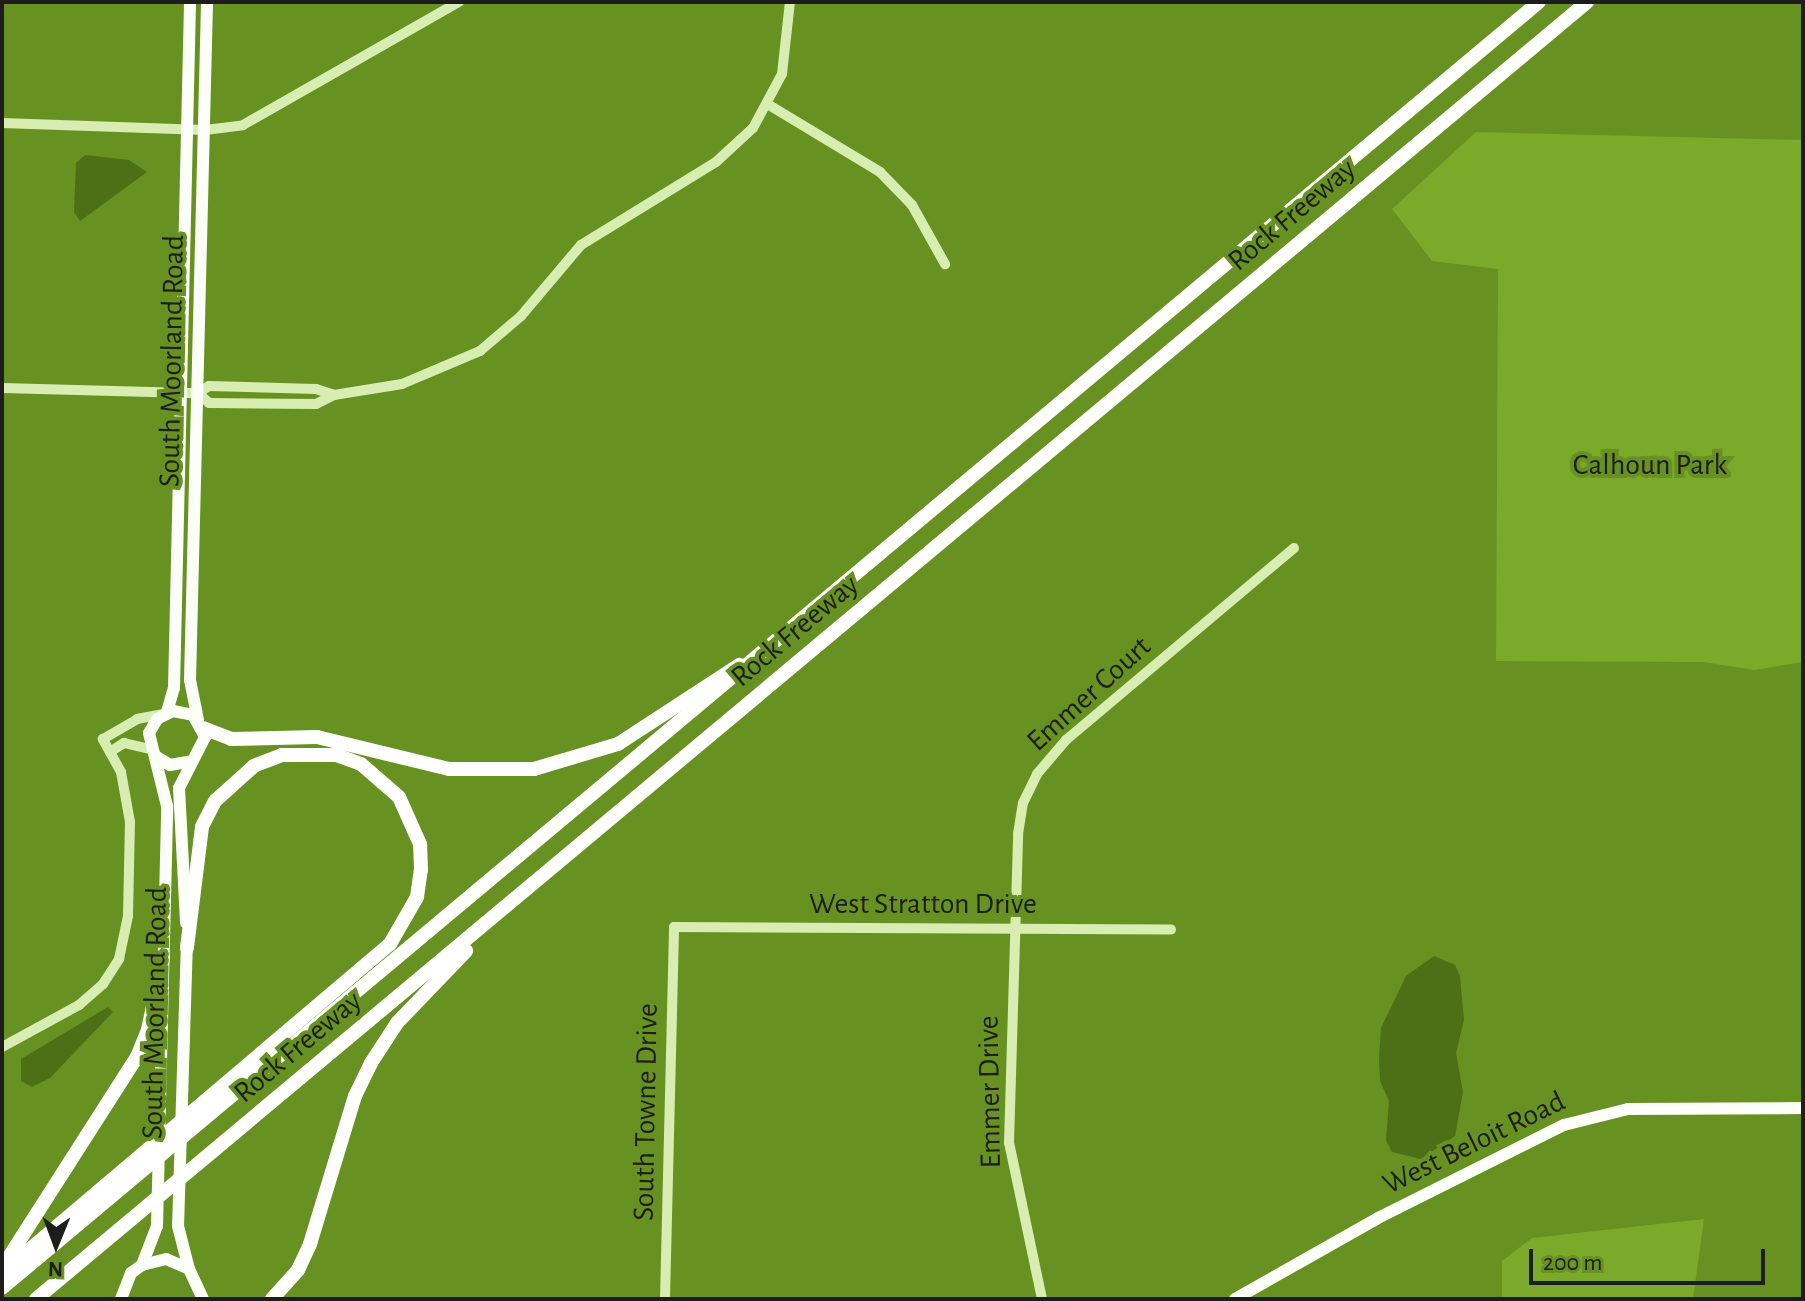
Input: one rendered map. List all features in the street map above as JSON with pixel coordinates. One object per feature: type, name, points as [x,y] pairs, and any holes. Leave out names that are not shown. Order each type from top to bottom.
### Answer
[{"type":"highway","name":"Rock Freeway","points":[[2,1288],[818,610],[1539,2]]},
{"type":"highway","name":"Rock Freeway","points":[[36,1299],[1587,2]]},
{"type":"highway","points":[[200,724],[231,739],[317,737],[449,769],[534,769],[618,744],[818,610]]},
{"type":"highway","points":[[2,1273],[390,944],[405,924],[421,870],[420,844],[399,797],[361,764],[336,755],[282,755],[254,766],[215,801],[202,827],[187,948]]},
{"type":"highway","points":[[272,1299],[298,1270],[310,1244],[355,1096],[371,1063],[431,985],[540,877]]},
{"type":"highway","points":[[2,1265],[137,1057],[163,958]]},
{"type":"main road","name":"South Moorland Road","points":[[165,713],[174,688],[190,2]]},
{"type":"main road","name":"South Moorland Road","points":[[200,724],[190,680],[207,2]]},
{"type":"main road","points":[[180,711],[200,724],[204,746],[194,760],[178,766],[153,752],[152,725],[165,713],[180,711]]},
{"type":"main road","name":"South Moorland Road","points":[[121,1299],[124,1284],[142,1265],[157,1226],[167,806],[153,752]]},
{"type":"main road","name":"South Moorland Road","points":[[194,760],[182,778],[178,798],[187,948],[178,1226],[189,1269],[203,1299]]},
{"type":"main road","name":"West Beloit Road","points":[[1235,1299],[1512,1149],[1587,1117],[1650,1107],[1803,1108]]},
{"type":"main road","points":[[142,1265],[166,1259],[189,1269]]},
{"type":"street","points":[[2,123],[205,130],[257,120],[459,2]]},
{"type":"street","points":[[198,393],[209,403],[316,404],[334,395],[402,384],[480,351],[521,316],[581,245],[733,150],[769,105],[787,54],[790,2]]},
{"type":"street","points":[[769,105],[880,172],[912,205],[945,264]]},
{"type":"street","points":[[2,388],[198,393],[209,386],[316,389],[334,395]]},
{"type":"street","name":"Emmer Court","points":[[1015,929],[1020,818],[1045,762],[1294,548]]},
{"type":"street","points":[[2,1047],[94,994],[123,947],[130,822],[126,788],[103,739],[137,719],[165,713]]},
{"type":"street","points":[[110,752],[124,743],[153,752]]},
{"type":"street","name":"West Stratton Drive","points":[[674,927],[1171,930]]},
{"type":"street","name":"South Towne Drive","points":[[665,1299],[674,927]]},
{"type":"street","name":"Emmer Drive","points":[[1015,929],[1009,1143],[1042,1299]]},
{"type":"green space","name":"Calhoun Park","points":[[1476,132],[1803,140],[1803,662],[1754,670],[1703,662],[1496,661],[1498,269],[1432,261],[1392,209]]},
{"type":"green space","points":[[1704,1219],[1693,1299],[1502,1299],[1502,1261],[1532,1238]]},
{"type":"shaded area","points":[[85,155],[129,160],[147,172],[80,221],[74,212],[76,163]]},
{"type":"shaded area","points":[[1434,956],[1455,965],[1460,976],[1464,1020],[1456,1053],[1463,1092],[1455,1136],[1421,1159],[1392,1152],[1386,1140],[1389,1101],[1380,1081],[1379,1058],[1381,1028],[1406,976]]},
{"type":"shaded area","points":[[108,1007],[113,1012],[50,1078],[32,1087],[21,1081],[21,1059]]}]
